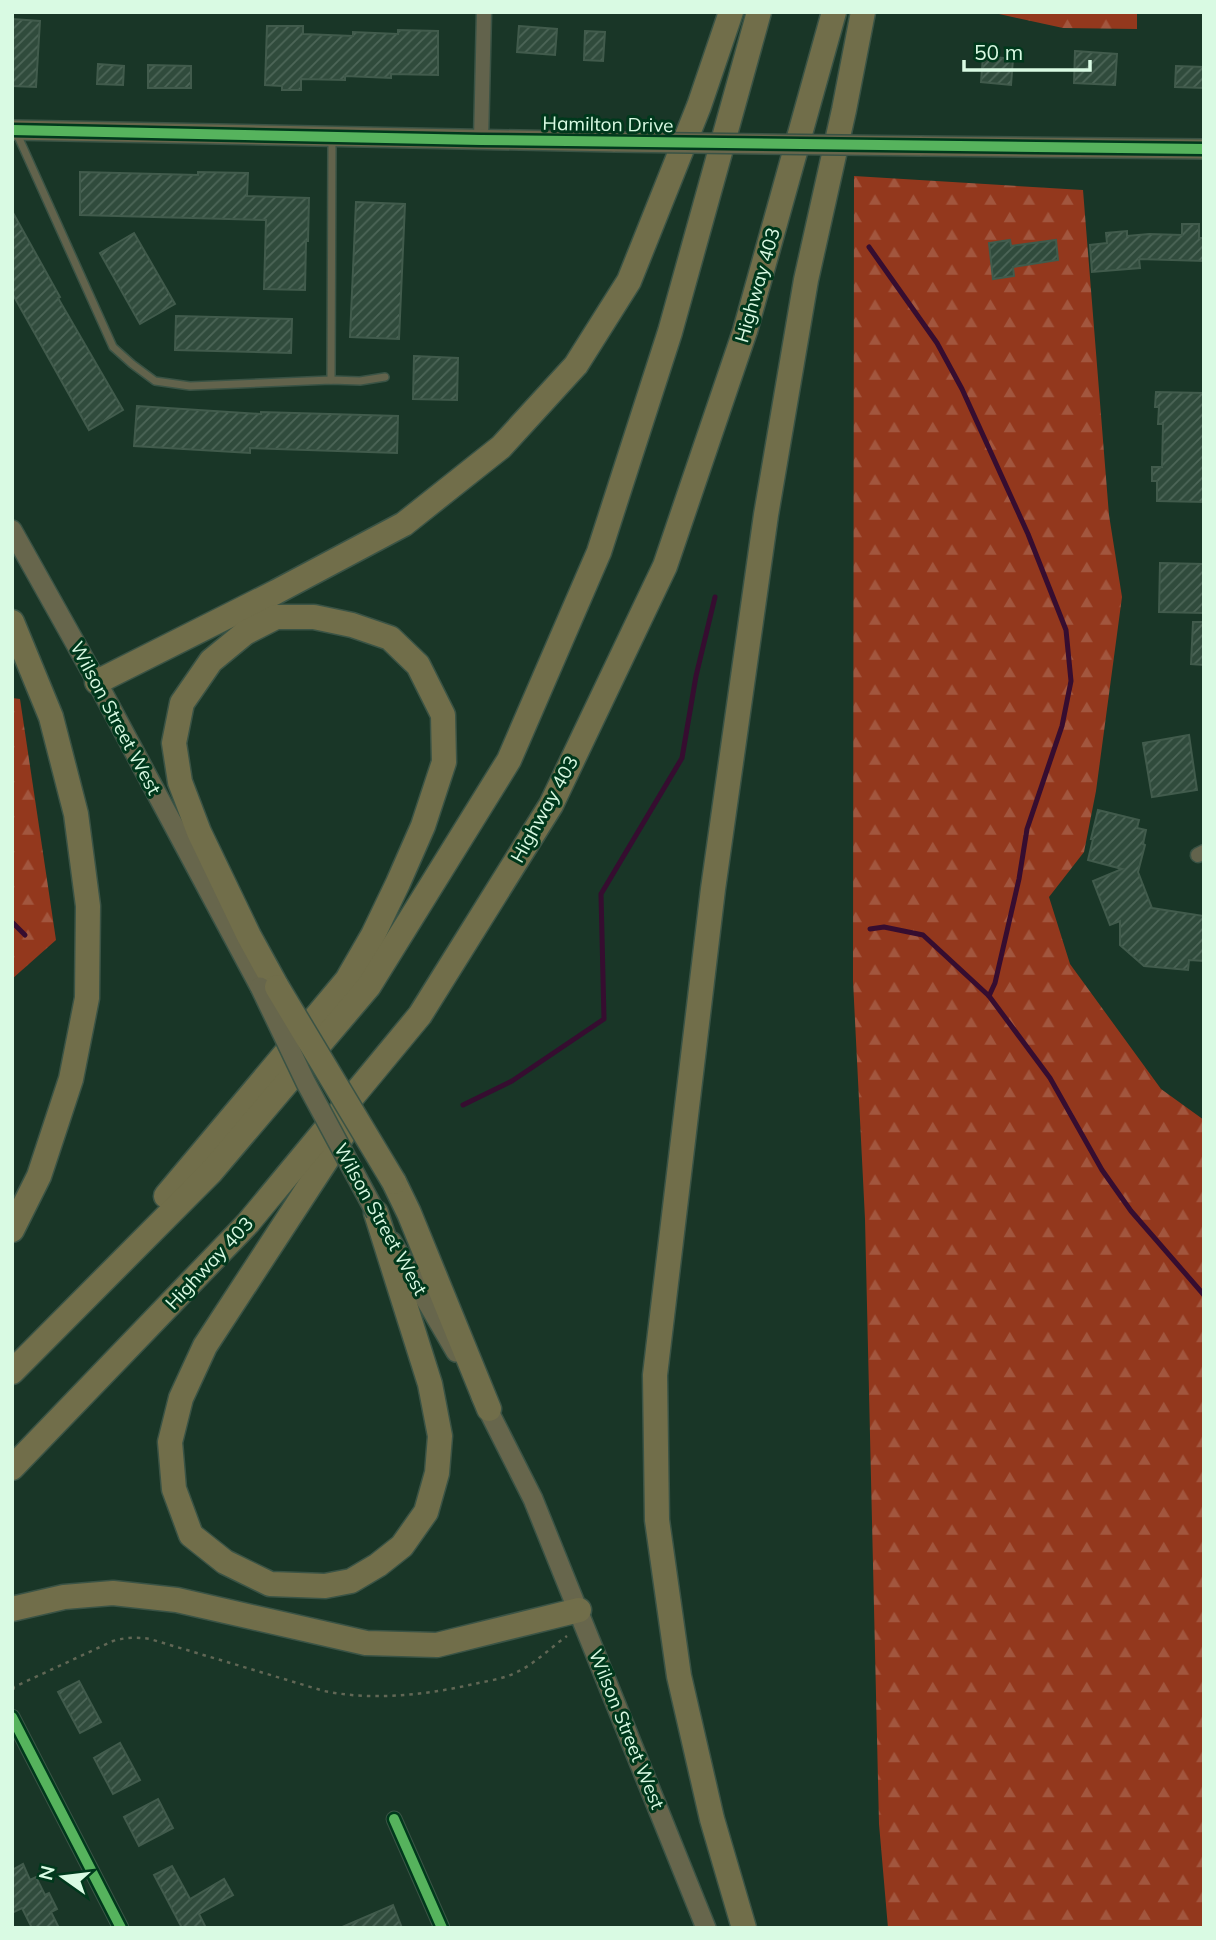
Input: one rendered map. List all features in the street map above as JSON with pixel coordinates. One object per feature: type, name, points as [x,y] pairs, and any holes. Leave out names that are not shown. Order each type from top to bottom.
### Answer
[{"type":"highway","points":[[97,682],[404,524],[501,447],[576,365],[629,281],[699,106],[731,12]]},
{"type":"highway","points":[[12,1371],[211,1172],[369,986],[509,760],[599,552],[670,332],[759,12]]},
{"type":"highway","name":"Highway 403","points":[[12,1468],[248,1223],[420,1015],[551,805],[665,566],[745,331],[834,12]]},
{"type":"highway","points":[[744,1928],[712,1818],[679,1676],[657,1520],[655,1375],[713,889],[766,515],[807,280],[863,12]]},
{"type":"highway","points":[[12,1371],[186,1172],[347,980],[373,935],[423,825],[444,762],[443,715],[418,665],[390,638],[352,625],[314,617],[276,617],[244,633],[211,661],[182,703],[174,743],[180,782],[199,832],[249,936],[269,987],[394,1182],[489,1409]]},
{"type":"highway","points":[[12,622],[51,717],[76,814],[88,906],[87,998],[71,1079],[39,1176],[12,1230]]},
{"type":"highway","points":[[376,1213],[430,1384],[440,1436],[437,1473],[426,1512],[402,1546],[351,1581],[325,1586],[270,1584],[225,1562],[191,1535],[174,1489],[170,1442],[178,1409],[205,1346],[420,1015]]},
{"type":"highway","points":[[12,1609],[64,1597],[113,1593],[177,1600],[366,1643],[437,1645],[581,1617]]},
{"type":"main road","name":"Hamilton Drive","points":[[14,130],[481,140],[1204,149]]},
{"type":"main road","name":"Wilson Street West","points":[[12,530],[269,987],[306,1083],[376,1213],[489,1409],[533,1499],[706,1928]]},
{"type":"street","points":[[481,140],[484,12]]},
{"type":"street","points":[[12,1717],[121,1928]]},
{"type":"street","points":[[394,1819],[442,1928]]},
{"type":"lane","points":[[14,130],[113,347],[155,381],[190,386],[360,381],[385,377]]},
{"type":"lane","points":[[331,380],[332,136]]},
{"type":"path","points":[[12,1698],[14,1687],[125,1637],[138,1637],[324,1692],[380,1696],[450,1689],[512,1675],[533,1664],[581,1617]]},
{"type":"green space","points":[[990,12],[1137,12],[1137,29],[1063,28]]},
{"type":"green space","points":[[854,176],[1083,190],[1109,515],[1122,597],[1096,791],[1084,852],[1049,897],[1070,964],[1161,1089],[1204,1120],[1204,1928],[888,1928],[879,1824],[865,1219],[853,981]]},
{"type":"green space","points":[[12,698],[20,699],[56,940],[12,979]]},
{"type":"building","points":[[12,19],[40,21],[36,87],[12,86]]},
{"type":"building","points":[[267,26],[303,26],[303,34],[353,36],[353,32],[398,34],[398,30],[438,31],[438,75],[391,74],[391,78],[345,76],[345,80],[301,79],[301,90],[282,90],[282,86],[265,85]]},
{"type":"building","points":[[519,26],[557,29],[555,55],[517,52]]},
{"type":"building","points":[[585,31],[605,32],[603,61],[584,60]]},
{"type":"building","points":[[1075,51],[1117,54],[1115,85],[1074,83]]},
{"type":"building","points":[[983,56],[1013,59],[1011,85],[981,82]]},
{"type":"building","points":[[98,64],[124,66],[123,85],[97,84]]},
{"type":"building","points":[[148,65],[191,66],[191,88],[148,88]]},
{"type":"building","points":[[1176,66],[1204,67],[1204,88],[1175,87]]},
{"type":"building","points":[[80,172],[198,175],[198,172],[248,173],[247,196],[309,198],[305,290],[264,289],[266,220],[80,215]]},
{"type":"building","points":[[356,202],[405,204],[399,339],[350,337]]},
{"type":"building","points":[[12,211],[60,297],[58,298],[123,410],[89,430],[12,293]]},
{"type":"building","points":[[1182,224],[1199,224],[1199,238],[1204,238],[1204,261],[1139,259],[1140,268],[1092,272],[1090,245],[1107,243],[1106,233],[1127,231],[1127,236],[1182,235]]},
{"type":"building","points":[[134,233],[175,304],[140,324],[100,253]]},
{"type":"building","points":[[1010,240],[1011,246],[1056,240],[1058,260],[1013,267],[1014,276],[993,279],[989,243]]},
{"type":"building","points":[[176,316],[292,319],[291,353],[175,350]]},
{"type":"building","points":[[414,356],[458,358],[457,400],[413,399]]},
{"type":"building","points":[[1156,392],[1204,393],[1204,502],[1157,501],[1157,481],[1152,481],[1152,467],[1162,467],[1163,424],[1158,424]]},
{"type":"building","points":[[137,406],[261,414],[398,416],[397,453],[250,448],[250,453],[134,446]]},
{"type":"building","points":[[1160,563],[1204,564],[1204,613],[1159,612]]},
{"type":"building","points":[[1193,622],[1204,622],[1204,665],[1191,664]]},
{"type":"building","points":[[1189,735],[1197,790],[1152,797],[1143,743]]},
{"type":"building","points":[[1098,810],[1139,820],[1137,828],[1146,830],[1138,872],[1152,908],[1204,916],[1204,961],[1189,960],[1188,970],[1144,966],[1120,945],[1120,921],[1110,925],[1093,881],[1122,869],[1088,860]]},
{"type":"building","points":[[79,1681],[101,1722],[80,1733],[58,1692]]},
{"type":"building","points":[[120,1743],[140,1780],[113,1794],[94,1758]]},
{"type":"building","points":[[158,1799],[173,1828],[139,1846],[124,1817]]},
{"type":"building","points":[[23,1864],[30,1880],[36,1877],[45,1895],[49,1893],[57,1909],[51,1912],[59,1928],[32,1928],[22,1908],[12,1913],[12,1870]]},
{"type":"building","points":[[172,1866],[190,1899],[224,1879],[233,1895],[199,1914],[206,1928],[182,1928],[154,1875]]},
{"type":"building","points":[[393,1905],[402,1928],[340,1928]]},
{"type":"waterway","points":[[869,247],[937,343],[962,389],[1028,534],[1066,630],[1071,681],[1062,726],[1027,829],[1019,879],[995,983],[989,996]]},
{"type":"waterway","points":[[463,1105],[512,1081],[604,1019],[601,894],[682,758],[696,676],[715,597]]},
{"type":"waterway","points":[[12,922],[25,935]]},
{"type":"waterway","points":[[870,929],[884,927],[923,935],[989,996],[1050,1078],[1102,1170],[1131,1211],[1204,1295]]},
{"type":"cycle path","points":[[12,130],[481,140],[1204,149]]},
{"type":"cycle path","points":[[12,1717],[121,1928]]},
{"type":"cycle path","points":[[394,1819],[442,1928]]}]
